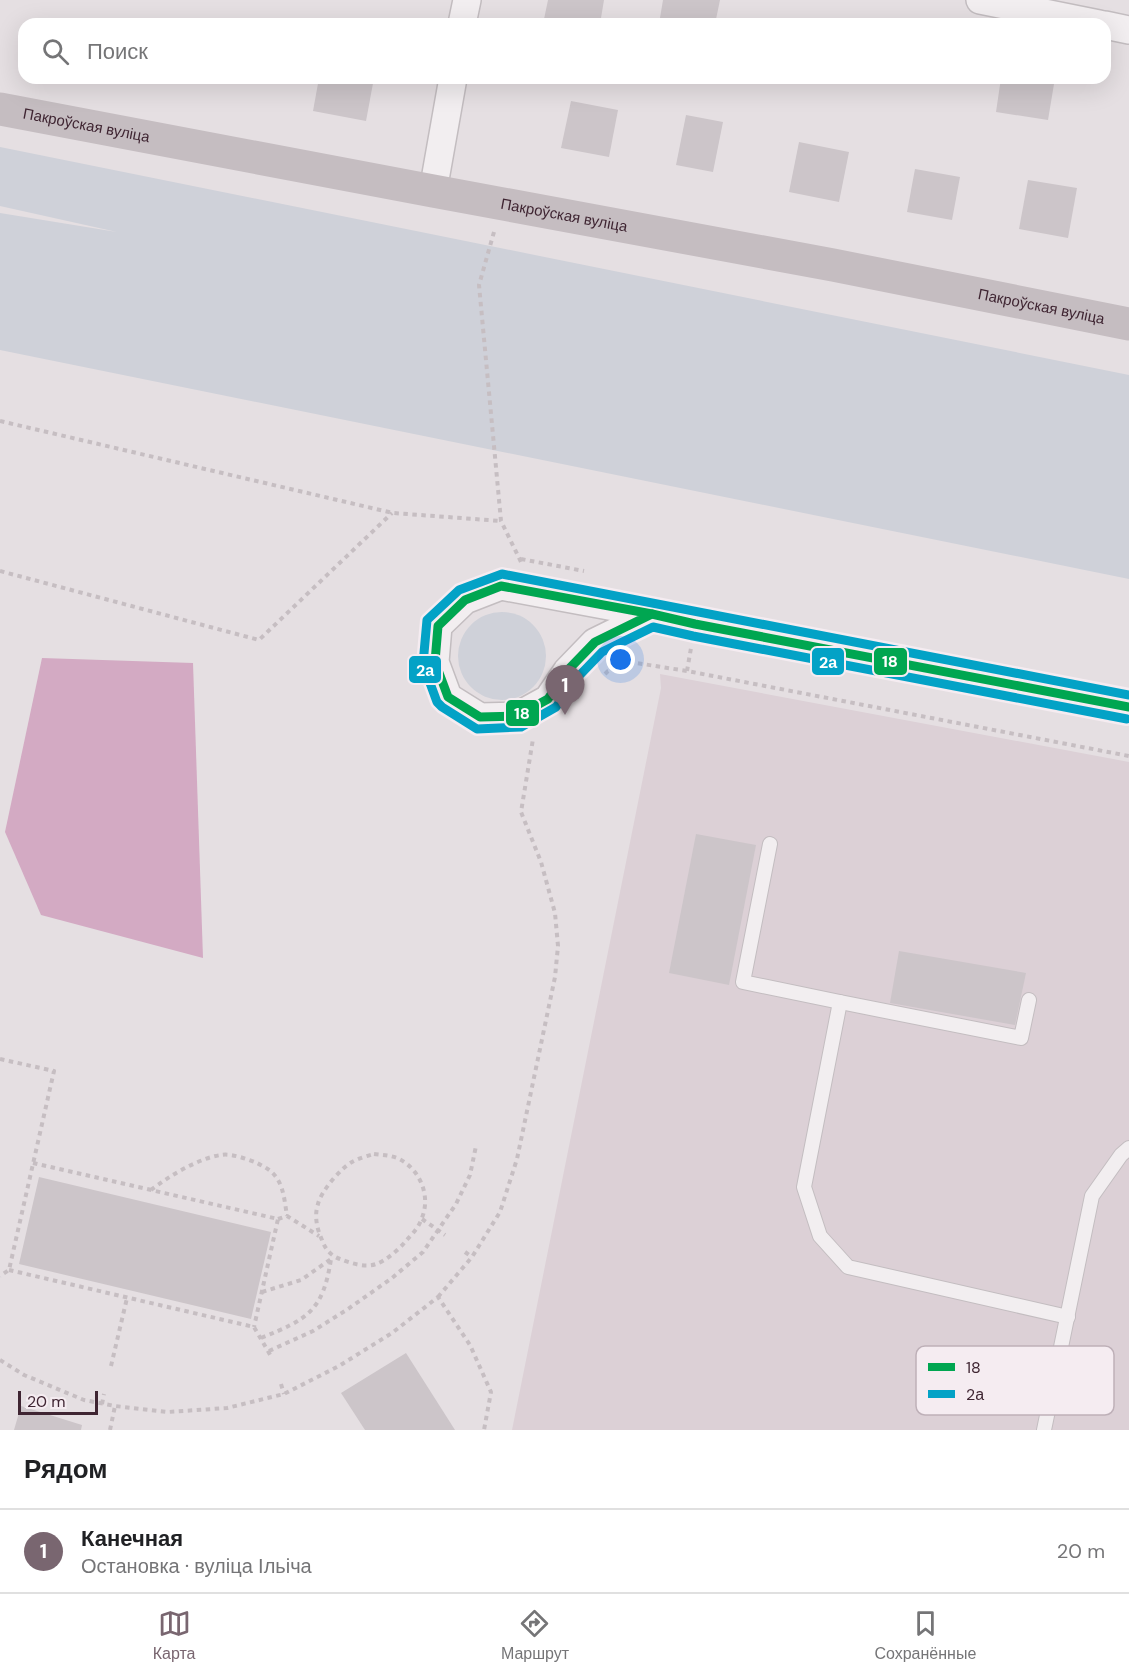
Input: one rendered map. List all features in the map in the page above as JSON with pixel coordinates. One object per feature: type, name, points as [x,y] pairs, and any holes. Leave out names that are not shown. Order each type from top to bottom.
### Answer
[{"type":"street","points":[[463,18],[467,0]]},
{"type":"street","points":[[980,0],[1069,18]]},
{"type":"street","points":[[1111,26],[1129,30]]},
{"type":"street","points":[[433,191],[452,84]]},
{"type":"street","name":"Пакроўская вуліца","points":[[0,109],[833,265],[1129,324]]},
{"type":"street","points":[[652,614],[595,642],[567,672],[548,699],[517,716],[480,717],[448,697],[435,662],[438,626],[465,600],[501,586],[652,614],[1129,707]]},
{"type":"lane","points":[[770,844],[743,982],[1021,1038],[1029,1000]]},
{"type":"lane","points":[[840,1002],[804,1186],[820,1236],[848,1267],[1068,1317]]},
{"type":"lane","points":[[1062,1346],[1092,1196],[1121,1155],[1129,1148]]},
{"type":"lane","points":[[1044,1430],[1047,1415]]},
{"type":"path","points":[[501,204],[479,285],[501,520],[533,593]]},
{"type":"path","points":[[0,421],[393,513],[501,520]]},
{"type":"path","points":[[0,571],[259,640],[393,513]]},
{"type":"path","points":[[687,671],[692,643]]},
{"type":"path","points":[[608,671],[630,662],[687,671],[1129,756]]},
{"type":"path","points":[[0,1360],[24,1375],[84,1400],[102,1404],[168,1412],[227,1408],[284,1394],[339,1366],[392,1334],[438,1297],[472,1257],[500,1212],[517,1159],[555,976],[558,946],[555,913],[541,862],[521,812],[533,737]]},
{"type":"path","points":[[0,1059],[54,1071],[9,1270],[0,1276]]},
{"type":"path","points":[[269,1351],[313,1331],[348,1309],[392,1278],[423,1252],[456,1204],[470,1175],[476,1146]]},
{"type":"path","points":[[152,1190],[163,1180],[200,1161],[223,1154],[250,1160],[268,1168],[278,1181],[287,1216],[320,1236]]},
{"type":"path","points":[[374,1154],[396,1158],[413,1170],[421,1181],[425,1194],[425,1206],[422,1219],[415,1232],[397,1251],[376,1264],[362,1265],[332,1258],[320,1236],[316,1213],[318,1202],[331,1181],[351,1162],[374,1154]]},
{"type":"path","points":[[33,1163],[278,1219],[287,1216]]},
{"type":"path","points":[[254,1327],[278,1219]]},
{"type":"path","points":[[422,1219],[445,1235]]},
{"type":"path","points":[[465,1252],[472,1257]]},
{"type":"path","points":[[262,1292],[301,1280],[332,1258]]},
{"type":"path","points":[[261,1338],[289,1327],[306,1317],[320,1299],[328,1280],[332,1258]]},
{"type":"path","points":[[9,1270],[254,1327],[272,1358]]},
{"type":"path","points":[[438,1297],[470,1344],[491,1392],[484,1430]]},
{"type":"path","points":[[111,1365],[127,1298]]},
{"type":"path","points":[[281,1384],[284,1394]]},
{"type":"path","points":[[102,1404],[104,1394]]},
{"type":"path","points":[[110,1430],[115,1406]]},
{"type":"shaded area","points":[[0,147],[1129,375],[1129,579],[0,350],[0,213],[117,232],[0,206]]},
{"type":"shaded area","points":[[502,612],[527,619],[539,631],[546,656],[539,681],[527,693],[502,700],[477,693],[465,681],[458,656],[465,631],[477,619]]},
{"type":"shaded area","points":[[42,658],[193,663],[203,958],[41,915],[5,832]]},
{"type":"shaded area","points":[[660,674],[1129,762],[1129,1430],[512,1430],[661,688]]},
{"type":"building","points":[[548,0],[604,0],[601,18],[544,18]]},
{"type":"building","points":[[663,0],[720,0],[716,18],[660,18]]},
{"type":"building","points":[[318,84],[373,84],[366,121],[313,111]]},
{"type":"building","points":[[1000,84],[1054,84],[1048,120],[996,112]]},
{"type":"building","points":[[571,101],[618,110],[609,157],[561,148]]},
{"type":"building","points":[[686,115],[723,122],[713,172],[676,165]]},
{"type":"building","points":[[799,142],[849,152],[839,202],[789,192]]},
{"type":"building","points":[[915,169],[960,177],[952,220],[907,212]]},
{"type":"building","points":[[1028,180],[1077,188],[1068,238],[1019,229]]},
{"type":"building","points":[[696,834],[756,845],[729,985],[669,973]]},
{"type":"building","points":[[899,951],[1026,973],[1015,1025],[890,1003]]},
{"type":"building","points":[[39,1177],[271,1232],[251,1319],[19,1264]]},
{"type":"building","points":[[406,1353],[455,1430],[365,1430],[341,1393]]},
{"type":"building","points":[[21,1406],[82,1425],[81,1430],[14,1430]]},
{"type":"transit line","name":"2а","points":[[1127,719],[653,627],[602,652],[576,679],[556,707],[521,727],[477,729],[437,702],[423,664],[427,620],[459,590],[502,574],[1129,695]]},
{"type":"transit line","name":"18","points":[[501,586],[652,614],[595,642],[567,671],[548,699],[517,716],[480,717],[448,697],[435,662],[438,626],[465,600],[501,586]]},
{"type":"transit line","name":"18","points":[[652,614],[1129,707]]},
{"type":"place","name":"Канечная","points":[[565,715]]}]
